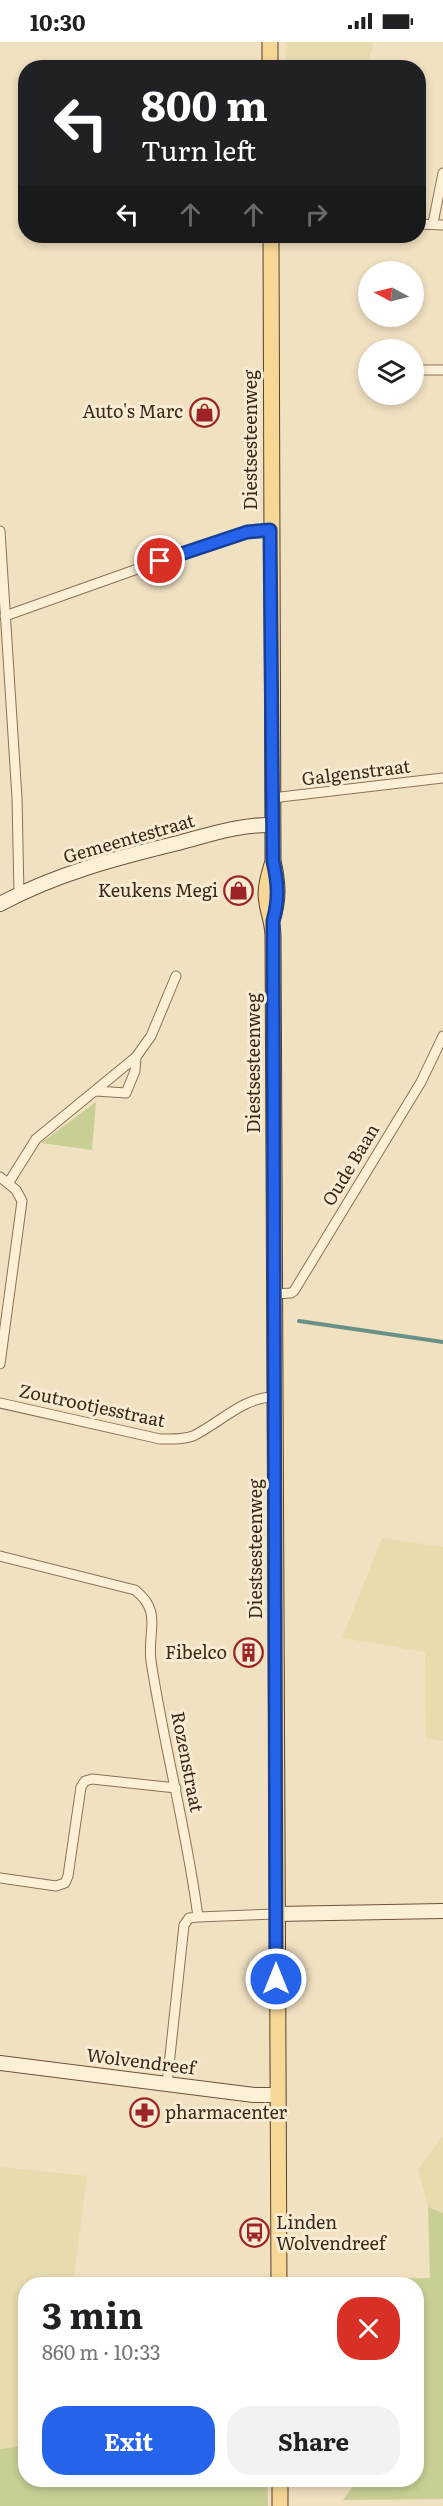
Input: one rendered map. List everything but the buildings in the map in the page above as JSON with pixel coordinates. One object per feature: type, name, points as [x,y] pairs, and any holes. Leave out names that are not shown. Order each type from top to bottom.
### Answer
[{"type":"main road","points":[[270,42],[270,60]]},
{"type":"main road","name":"Diestsesteenweg","points":[[271,243],[270,530],[273,861],[267,882],[267,903],[273,921],[279,2277]]},
{"type":"main road","points":[[280,2487],[280,2506]]},
{"type":"street","points":[[438,224],[443,173]]},
{"type":"street","points":[[424,370],[443,370]]},
{"type":"street","points":[[5,616],[205,545],[247,532],[270,530]]},
{"type":"street","points":[[0,531],[16,789],[19,894]]},
{"type":"street","name":"Galgenstraat","points":[[272,798],[443,778]]},
{"type":"street","name":"Gemeentestraat","points":[[0,904],[19,894],[118,857],[208,835],[259,825],[272,825]]},
{"type":"street","points":[[4,1180],[36,1139],[135,1057],[151,1036],[176,976]]},
{"type":"street","name":"Oude Baan","points":[[274,1294],[294,1291],[421,1082],[443,1036]]},
{"type":"street","points":[[96,1091],[126,1094],[135,1071],[135,1057]]},
{"type":"street","name":"Zoutrootjesstraat","points":[[0,1364],[22,1200],[4,1180]]},
{"type":"street","name":"Zoutrootjesstraat","points":[[0,1403],[160,1439],[181,1440],[193,1436],[259,1398],[274,1397]]},
{"type":"street","name":"Rozenstraat","points":[[0,1556],[135,1590],[147,1599],[153,1612],[151,1658],[198,1917]]},
{"type":"street","points":[[0,1878],[56,1886],[65,1883],[68,1876],[81,1786],[85,1781],[92,1779],[176,1788]]},
{"type":"street","points":[[167,2084],[184,1925],[189,1918],[443,1911]]},
{"type":"street","name":"Wolvendreef","points":[[0,2062],[254,2095],[277,2095]]},
{"type":"shaded area","points":[[286,42],[374,42],[368,60],[285,60]]},
{"type":"shaded area","points":[[382,1538],[443,1547],[443,1741],[426,1738],[425,1652],[342,1638]]},
{"type":"shaded area","points":[[443,2136],[443,2213],[428,2207],[418,2169]]},
{"type":"shaded area","points":[[0,2167],[87,2176],[74,2277],[18,2277],[18,2447],[0,2449]]},
{"type":"green space","points":[[96,1102],[92,1150],[41,1143]]},
{"type":"green space","points":[[428,2207],[443,2213],[443,2499],[343,2500],[352,2487],[424,2487],[424,2278],[430,2278]]},
{"type":"green space","points":[[18,2447],[18,2487],[267,2487],[268,2506],[0,2506],[0,2449]]},
{"type":"waterway","points":[[299,1321],[443,1342]]},
{"type":"place","name":"Auto's Marc","points":[[204,412]]},
{"type":"place","name":"Keukens Megi","points":[[239,891]]},
{"type":"place","name":"Fibelco","points":[[248,1653]]},
{"type":"place","name":"pharmacenter","points":[[144,2113]]},
{"type":"place","name":"Linden Wolvendreef","points":[[255,2233]]},
{"type":"route","points":[[160,561],[247,532],[270,530],[273,861],[278,882],[278,902],[273,921],[276,1979]]}]
